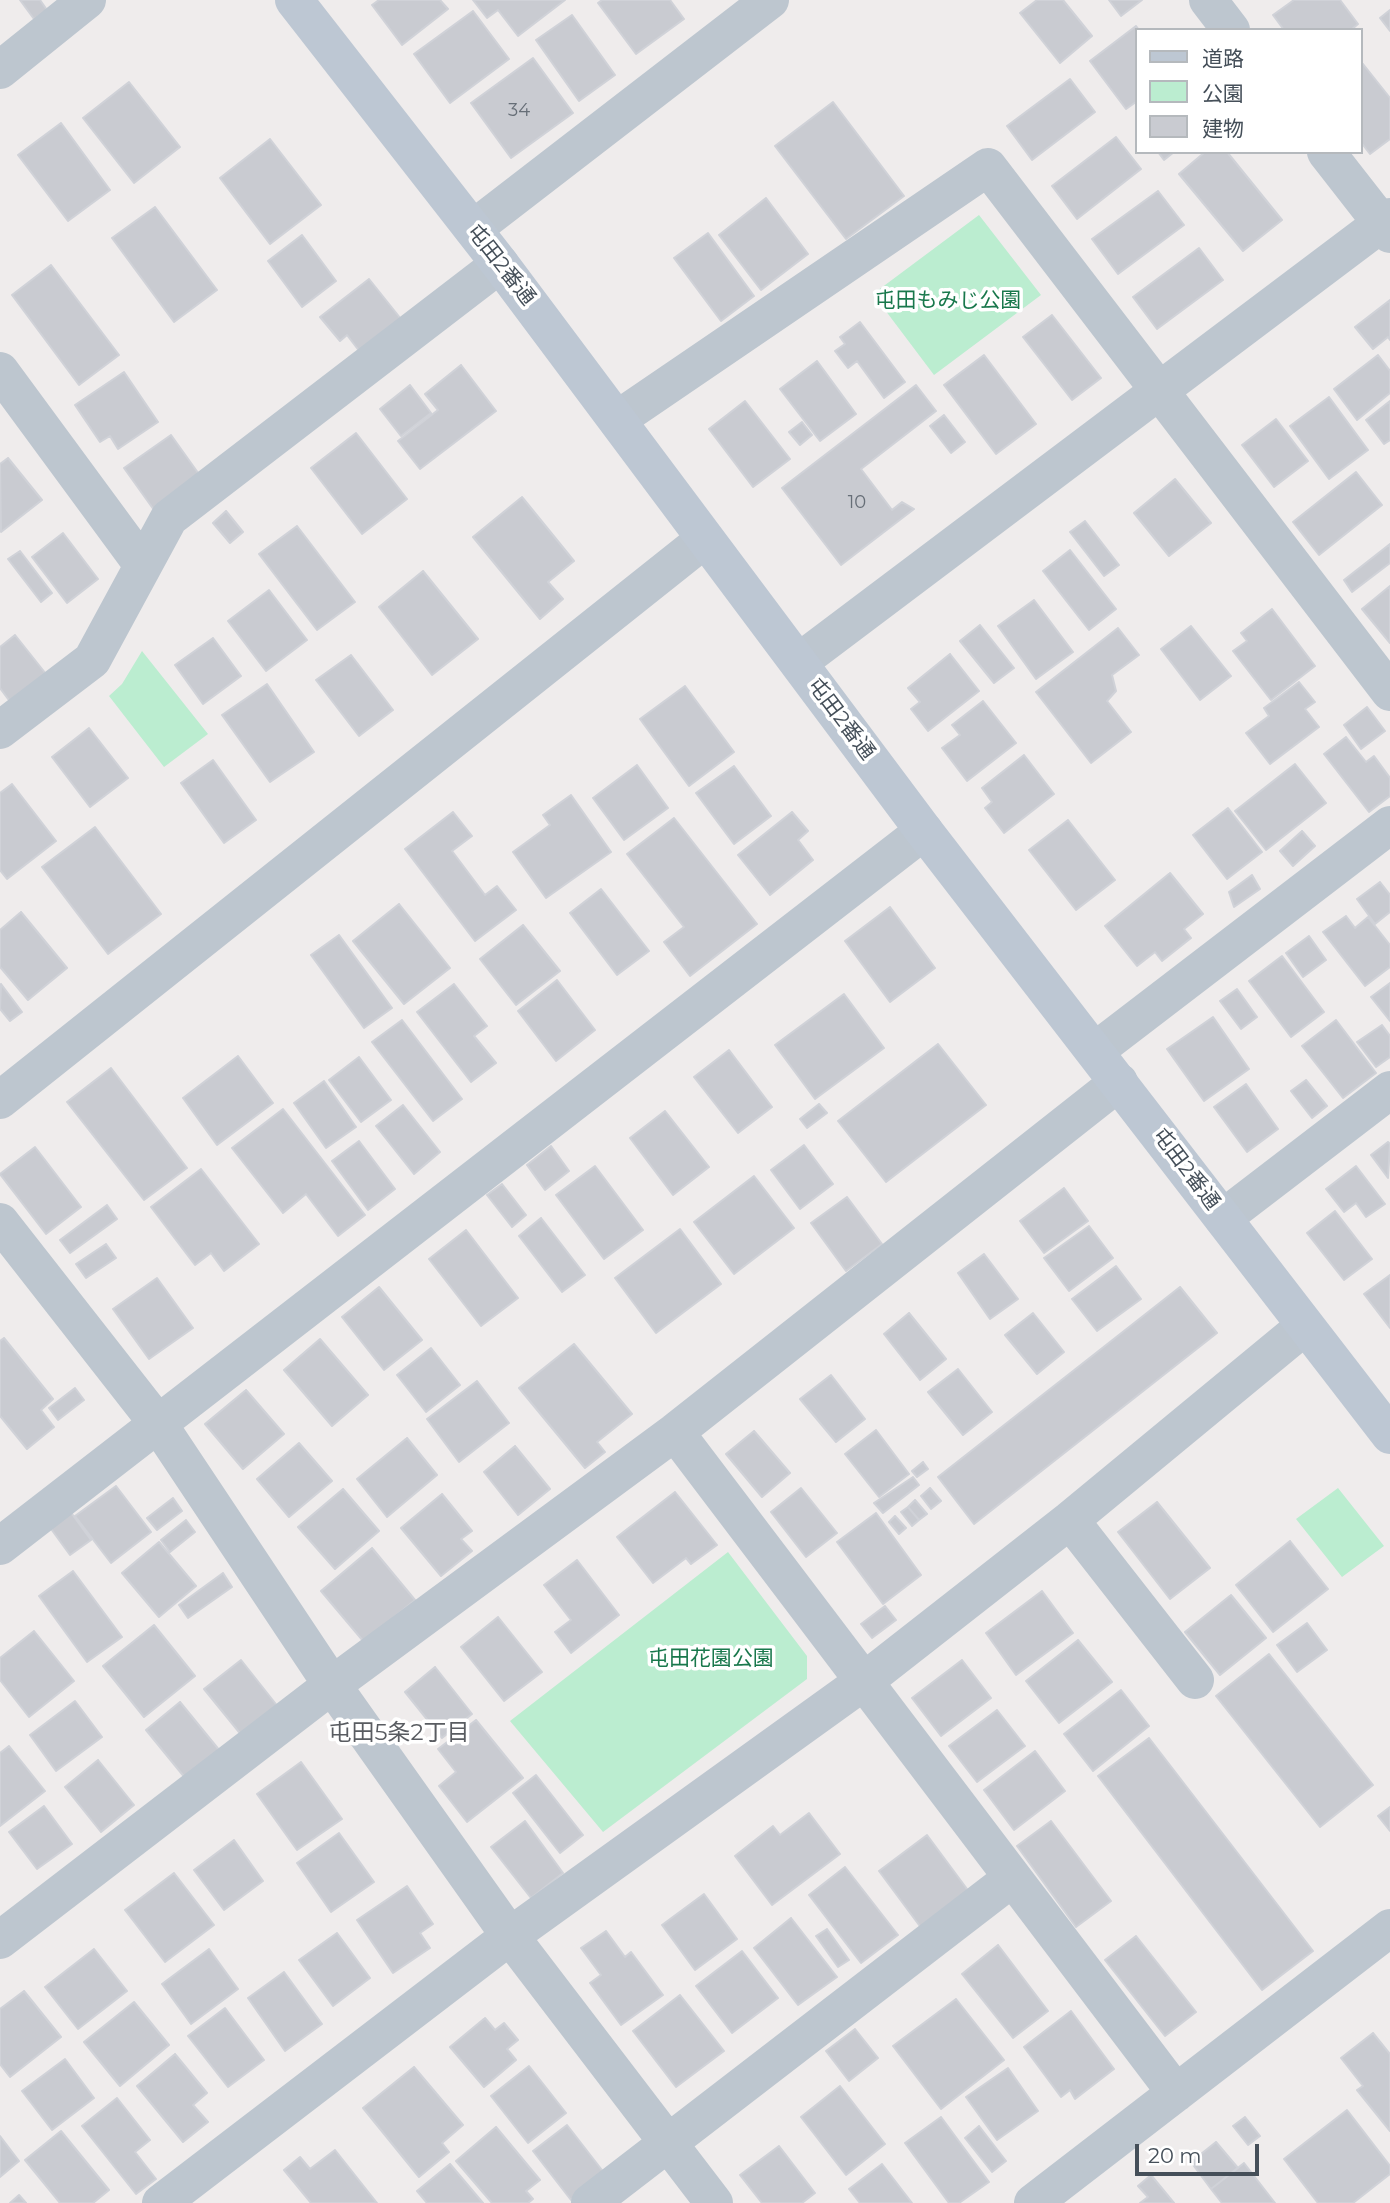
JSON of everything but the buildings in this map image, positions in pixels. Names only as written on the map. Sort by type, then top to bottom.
[{"type":"street","points":[[0,70],[87,0]]},
{"type":"street","name":"屯田2番通","points":[[294,0],[500,264],[924,831],[1305,1326],[1384,1415]]},
{"type":"street","points":[[473,229],[770,0]]},
{"type":"street","points":[[1208,0],[1229,28]]},
{"type":"street","points":[[799,662],[1159,390],[1387,225],[1328,154]]},
{"type":"street","points":[[618,419],[988,167],[1390,692]]},
{"type":"street","points":[[0,730],[92,660],[169,518],[500,264]]},
{"type":"street","points":[[0,370],[142,564]]},
{"type":"street","points":[[0,1100],[705,539]]},
{"type":"street","points":[[1095,1051],[1390,825]]},
{"type":"street","points":[[0,1546],[924,831]]},
{"type":"street","points":[[0,1940],[332,1685],[675,1432],[1119,1082]]},
{"type":"street","points":[[1223,1218],[1390,1090]]},
{"type":"street","points":[[0,1222],[159,1425],[332,1685],[510,1936],[714,2203]]},
{"type":"street","points":[[161,2203],[510,1936],[863,1682],[1070,1520],[1305,1326]]},
{"type":"street","points":[[675,1432],[1011,1879],[1176,2093]]},
{"type":"street","points":[[1070,1520],[1195,1680]]},
{"type":"street","points":[[590,2203],[1011,1879]]},
{"type":"street","points":[[1033,2203],[1075,2190],[1176,2093],[1390,1928]]},
{"type":"green space","name":"屯田もみじ公園","points":[[979,215],[1041,295],[934,375],[873,294]]},
{"type":"green space","points":[[142,651],[208,734],[164,767],[109,696],[122,684]]},
{"type":"green space","points":[[1338,1488],[1384,1546],[1342,1577],[1296,1519]]},
{"type":"green space","name":"屯田花園公園","points":[[728,1552],[807,1656],[807,1679],[603,1832],[510,1721]]},
{"type":"district","name":"屯田5条2丁目","points":[[399,1733]]}]
